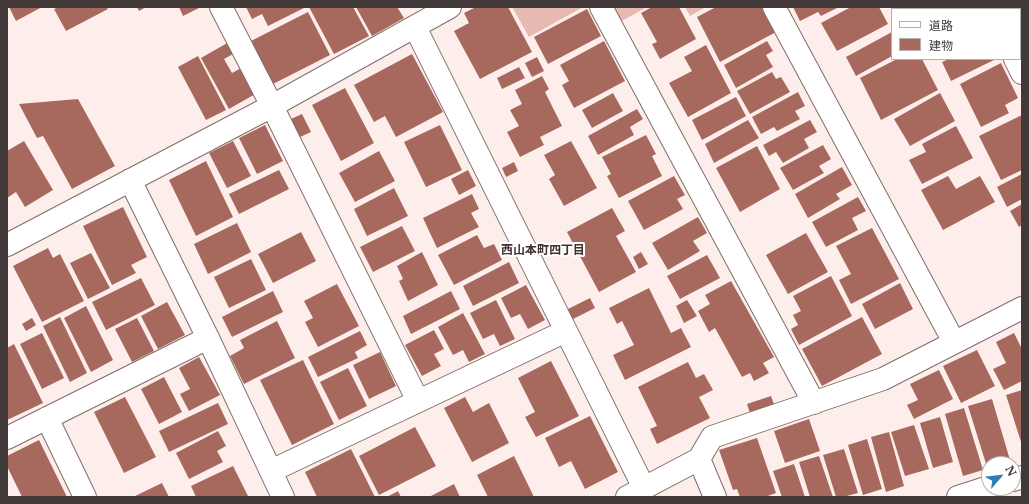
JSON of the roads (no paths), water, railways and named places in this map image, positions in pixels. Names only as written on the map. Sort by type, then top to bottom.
[{"type":"street","points":[[221,7],[272,106],[418,401]]},
{"type":"street","points":[[601,7],[814,403]]},
{"type":"street","points":[[774,7],[954,342]]},
{"type":"street","points":[[9,240],[130,180],[272,106],[415,27],[441,9]]},
{"type":"street","points":[[415,27],[566,331],[636,493],[699,459],[712,438],[883,379],[1022,308]]},
{"type":"street","points":[[1016,60],[1022,73]]},
{"type":"street","points":[[130,180],[208,338],[283,497]]},
{"type":"street","points":[[271,471],[566,331]]},
{"type":"street","points":[[7,438],[208,338]]},
{"type":"street","points":[[47,418],[85,497]]},
{"type":"street","points":[[699,459],[715,497]]},
{"type":"street","points":[[958,497],[981,490]]},
{"type":"district","name":"西山本町四丁目","points":[[543,251]]}]
